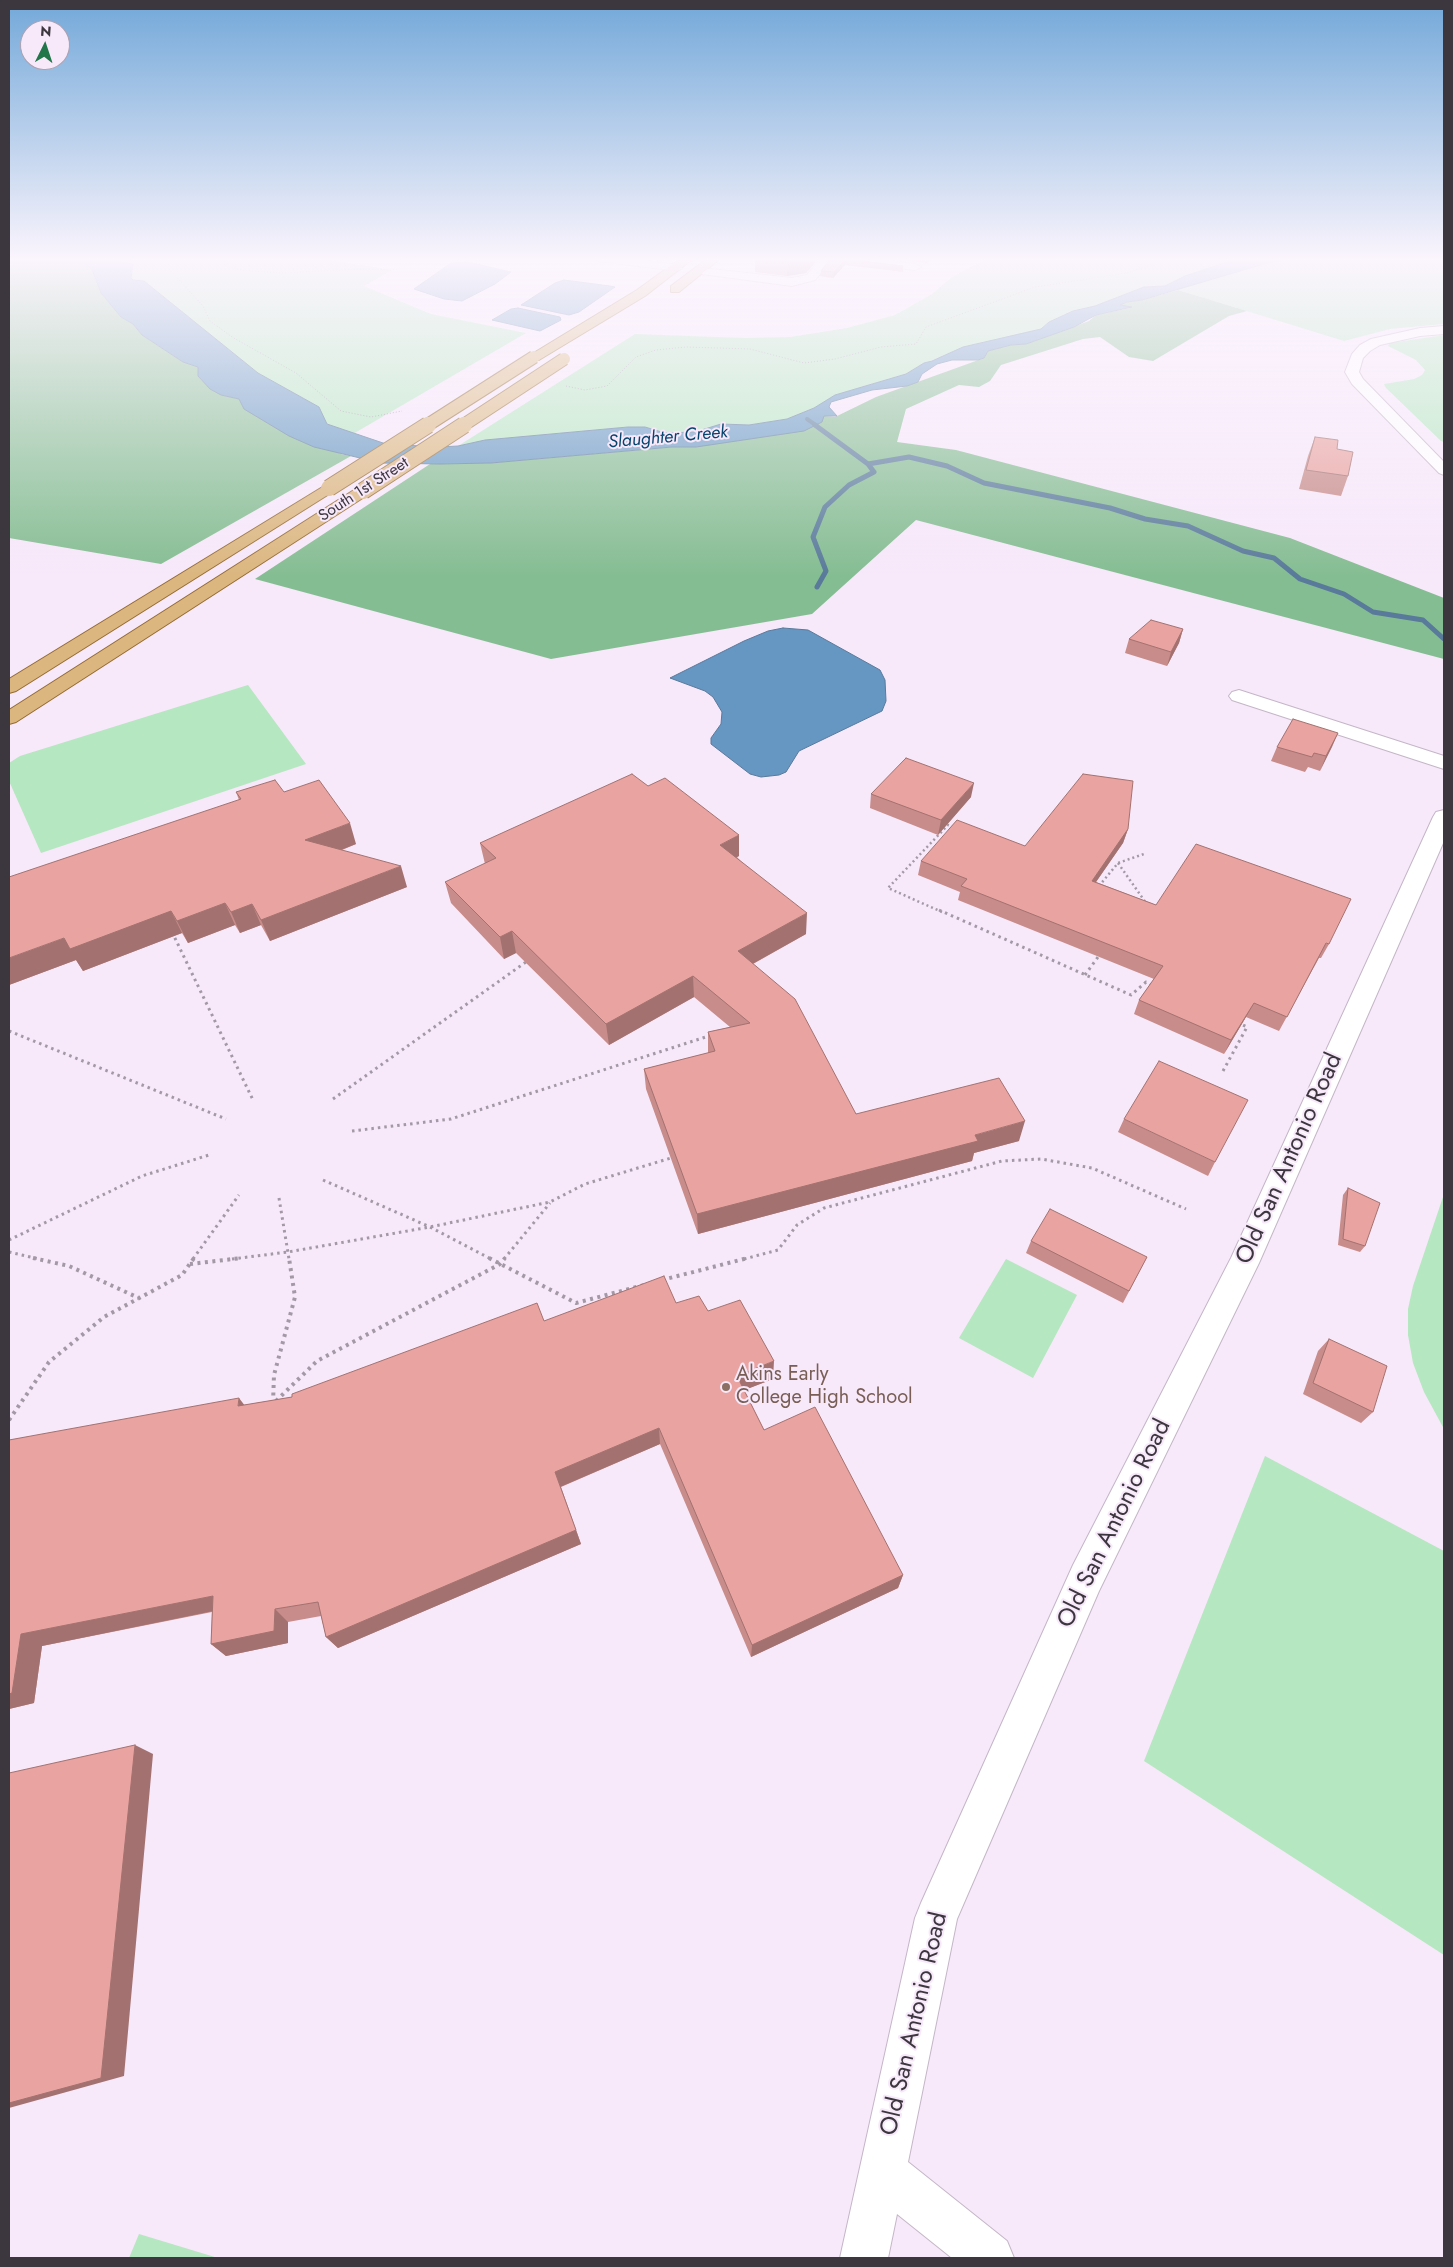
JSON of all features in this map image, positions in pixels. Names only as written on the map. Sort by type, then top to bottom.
[{"type":"main road","name":"South 1st Street","points":[[9,687],[329,488],[523,364]]},
{"type":"main road","name":"South 1st Street","points":[[9,718],[558,364]]},
{"type":"street","points":[[1355,364],[1352,372],[1357,381],[1444,470]]},
{"type":"street","points":[[1239,696],[1444,763]]},
{"type":"street","name":"Old San Antonio Road","points":[[864,2258],[936,1918],[1086,1578],[1244,1263],[1444,817]]},
{"type":"street","points":[[882,2171],[990,2258]]},
{"type":"path","points":[[280,364],[296,373],[341,411],[371,417],[410,410]]},
{"type":"path","points":[[563,385],[586,390],[608,386],[629,364]]},
{"type":"path","points":[[956,828],[948,825],[888,888],[1131,995],[1146,982],[1154,986]]},
{"type":"path","points":[[1097,888],[1118,863],[1144,854]]},
{"type":"path","points":[[1118,863],[1151,912]]},
{"type":"path","points":[[171,930],[253,1100]]},
{"type":"path","points":[[1085,975],[1102,951]]},
{"type":"path","points":[[333,1099],[526,962]]},
{"type":"path","points":[[1223,1071],[1247,1027],[1230,1019]]},
{"type":"path","points":[[9,1031],[226,1120]]},
{"type":"path","points":[[352,1131],[451,1119],[720,1033]]},
{"type":"path","points":[[9,1240],[142,1176],[209,1155]]},
{"type":"path","points":[[190,1264],[288,1252],[430,1228],[550,1202],[585,1184],[671,1158]]},
{"type":"path","points":[[658,1281],[778,1250],[797,1225],[824,1208],[1002,1161],[1042,1158],[1092,1168],[1115,1176],[1186,1209]]},
{"type":"path","points":[[322,1180],[430,1228],[576,1303],[649,1283]]},
{"type":"path","points":[[9,1420],[49,1362],[104,1318],[182,1275],[239,1195]]},
{"type":"path","points":[[279,1198],[295,1297],[274,1375],[273,1404],[317,1361],[500,1264],[550,1202]]},
{"type":"path","points":[[9,1252],[69,1266],[139,1298]]},
{"type":"green space","points":[[9,364],[189,364],[199,367],[221,395],[239,399],[341,454],[351,456],[161,564],[9,538]]},
{"type":"green space","points":[[247,364],[473,364],[353,434],[326,424],[319,407],[258,373]]},
{"type":"green space","points":[[588,364],[923,364],[906,374],[835,395],[814,408],[787,419],[749,425],[721,424],[695,432],[665,433],[645,427],[628,427],[485,440],[458,446]]},
{"type":"green space","points":[[968,364],[1005,364],[1001,365],[990,381],[979,387],[959,385],[906,409],[897,442],[956,450],[1290,538],[1444,598],[1444,659],[916,520],[812,614],[551,659],[255,579],[430,464],[491,463],[672,447],[696,447],[824,416],[835,417],[876,397]]},
{"type":"green space","points":[[1419,364],[1444,364],[1444,442],[1384,384],[1414,379],[1422,375],[1425,370]]},
{"type":"green space","points":[[248,685],[306,764],[41,853],[9,781],[9,763],[20,756]]},
{"type":"green space","points":[[1444,1194],[1444,1429],[1424,1392],[1413,1363],[1408,1335],[1408,1309],[1413,1286]]},
{"type":"green space","points":[[1006,1259],[1077,1295],[1033,1378],[959,1338]]},
{"type":"green space","points":[[1265,1456],[1444,1551],[1444,1955],[1144,1761]]},
{"type":"green space","points":[[139,2234],[218,2258],[129,2258]]},
{"type":"water","name":"Slaughter Creek","points":[[188,364],[247,364],[258,373],[319,407],[327,424],[386,444],[439,447],[458,446],[485,440],[628,427],[645,427],[665,433],[695,432],[721,424],[749,425],[787,419],[814,408],[835,395],[906,374],[923,364],[938,364],[922,374],[918,382],[907,386],[872,390],[831,402],[829,407],[837,416],[824,416],[822,422],[804,431],[696,447],[672,447],[491,463],[440,464],[381,463],[314,447],[289,436],[244,409],[239,399],[221,395],[210,389],[198,376],[198,367]]},
{"type":"water","points":[[783,628],[808,630],[880,670],[885,680],[886,701],[882,711],[799,751],[786,772],[779,775],[761,777],[750,774],[711,744],[711,738],[721,724],[722,712],[713,697],[705,691],[670,678],[744,641],[768,631]]},
{"type":"building","points":[[1315,437],[1338,440],[1337,449],[1353,452],[1348,476],[1306,470]]},
{"type":"building","points":[[1151,620],[1183,629],[1171,652],[1129,639]]},
{"type":"building","points":[[1293,719],[1338,733],[1326,756],[1314,753],[1312,757],[1277,747]]},
{"type":"building","points":[[906,758],[974,783],[941,820],[871,794]]},
{"type":"building","points":[[632,774],[648,786],[665,778],[739,835],[720,845],[807,913],[738,951],[795,999],[856,1114],[999,1078],[1025,1121],[975,1135],[978,1141],[697,1214],[644,1069],[715,1051],[708,1032],[750,1023],[693,976],[606,1024],[512,931],[500,937],[445,882],[496,858],[480,843]]},
{"type":"building","points":[[1083,774],[1133,781],[1128,829],[1092,881],[1156,905],[1196,844],[1351,899],[1329,944],[1326,943],[1287,1017],[1254,1003],[1231,1040],[1139,1000],[1163,966],[961,886],[967,879],[921,861],[957,820],[1025,846]]},
{"type":"building","points":[[275,780],[284,792],[319,780],[350,823],[305,840],[401,866],[261,920],[252,904],[231,912],[225,903],[177,921],[171,911],[70,949],[64,938],[9,958],[9,877],[241,799],[236,792]]},
{"type":"building","points":[[1159,1061],[1248,1100],[1215,1162],[1124,1119]]},
{"type":"building","points":[[1348,1188],[1380,1203],[1365,1246],[1343,1239]]},
{"type":"building","points":[[1050,1209],[1147,1257],[1129,1291],[1031,1241]]},
{"type":"building","points":[[664,1276],[676,1303],[699,1296],[708,1311],[740,1300],[774,1361],[737,1376],[764,1430],[815,1407],[903,1575],[752,1645],[659,1428],[555,1472],[576,1530],[326,1637],[318,1602],[275,1609],[274,1631],[211,1644],[213,1596],[21,1634],[12,1693],[9,1694],[9,1440],[239,1398],[238,1406],[292,1397],[292,1394],[537,1303],[544,1321]]},
{"type":"building","points":[[1329,1339],[1387,1366],[1373,1412],[1313,1383]]},
{"type":"building","points":[[135,1745],[101,2078],[9,2103],[9,1773]]},
{"type":"waterway","points":[[807,419],[817,426]]},
{"type":"waterway","points":[[815,425],[868,464]]},
{"type":"waterway","points":[[868,464],[909,457],[947,466],[984,483],[1110,508],[1145,519],[1188,526],[1243,551],[1274,558],[1300,579],[1344,594],[1373,612],[1423,620],[1444,639]]},
{"type":"waterway","points":[[817,587],[826,571],[813,537],[825,507],[849,485],[874,472],[868,464]]},
{"type":"place","name":"Akins Early College High School","points":[[726,1387]]}]
